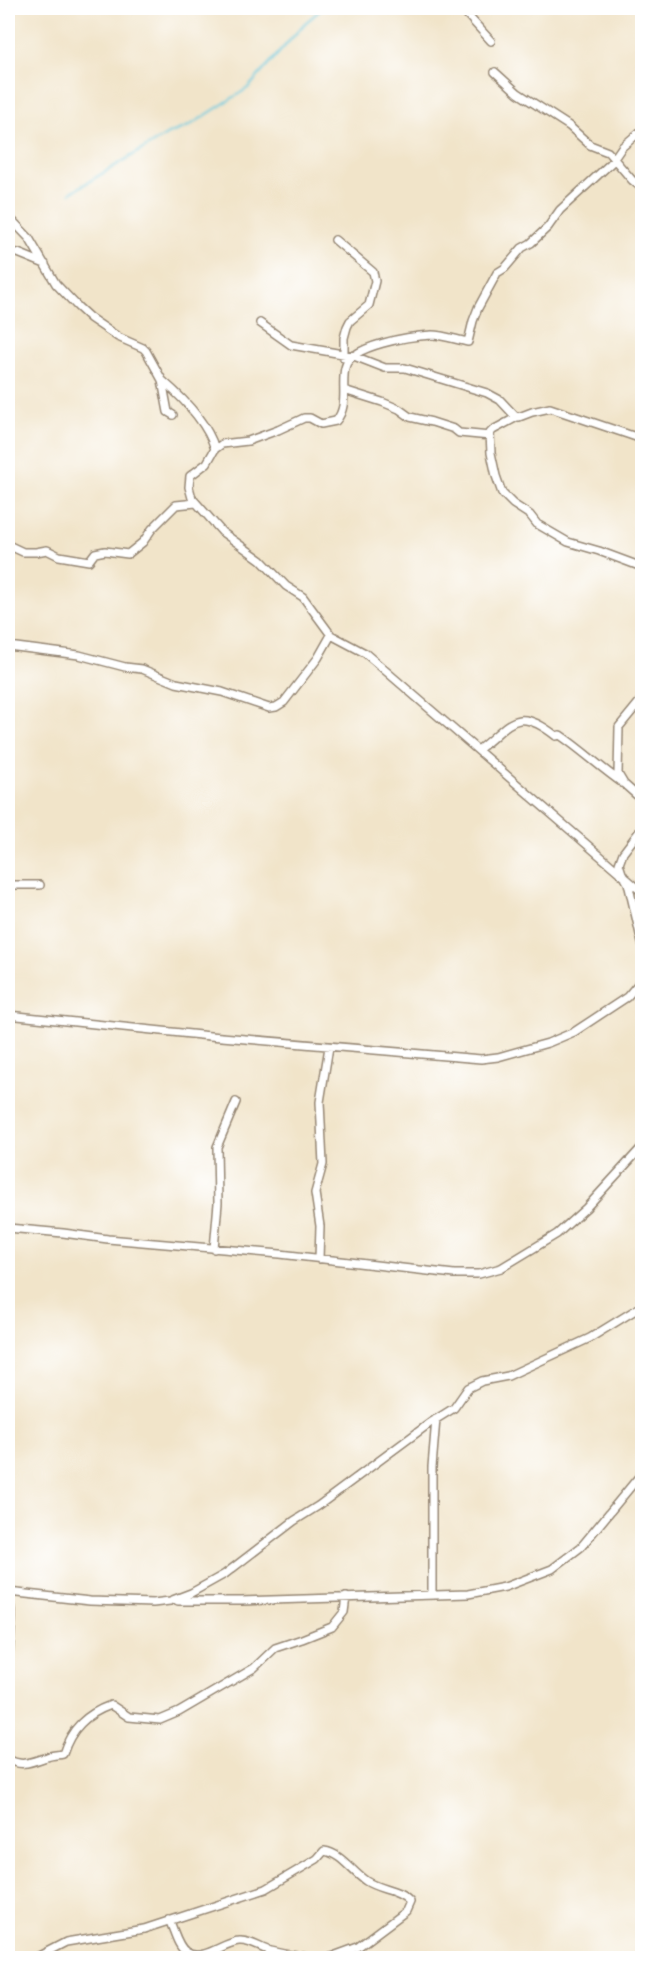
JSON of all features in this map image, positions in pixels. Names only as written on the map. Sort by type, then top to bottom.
[{"type":"street","points":[[461,8],[491,41]]},
{"type":"street","points":[[495,72],[518,93],[557,117],[590,145],[608,152],[642,188]]},
{"type":"street","points":[[344,369],[347,361],[354,356],[374,346],[405,338],[433,335],[468,342],[478,308],[497,273],[505,268],[522,248],[548,227],[560,210],[598,176],[622,147],[642,130]]},
{"type":"street","points":[[8,216],[29,238],[56,284],[90,318],[118,337],[145,349],[162,380],[168,412],[173,415]]},
{"type":"street","points":[[335,240],[373,272],[375,281],[369,305],[350,321],[347,327],[344,338],[342,411],[336,422],[325,424],[304,418],[243,442],[222,444],[215,449],[207,463],[190,476],[189,487],[192,498],[222,532],[261,560],[286,586],[303,597],[332,635],[365,654],[642,892]]},
{"type":"street","points":[[8,252],[18,253],[45,264]]},
{"type":"street","points":[[260,323],[291,345],[354,356],[385,368],[405,368],[487,393],[500,400],[518,417]]},
{"type":"street","points":[[162,380],[179,394],[210,434],[215,449]]},
{"type":"street","points":[[344,390],[376,399],[399,409],[410,417],[454,429],[459,433],[490,436]]},
{"type":"street","points":[[642,439],[550,408],[518,417],[493,430],[490,436],[496,476],[502,493],[513,504],[530,515],[537,524],[568,542],[642,567]]},
{"type":"street","points":[[8,545],[23,552],[47,550],[59,556],[89,561],[95,553],[105,551],[128,554],[143,542],[152,529],[176,505],[196,503]]},
{"type":"street","points":[[8,646],[79,655],[142,669],[176,683],[222,692],[269,708],[284,702],[318,658],[332,635]]},
{"type":"street","points":[[624,784],[618,774],[619,727],[642,699]]},
{"type":"street","points":[[478,750],[507,725],[519,719],[526,719],[555,736],[560,735],[642,800]]},
{"type":"street","points":[[642,828],[623,853],[619,864],[622,875],[628,883],[642,943]]},
{"type":"street","points":[[8,885],[40,885]]},
{"type":"street","points":[[8,1015],[329,1047],[481,1059],[498,1057],[548,1043],[574,1032],[627,998],[638,984],[642,971]]},
{"type":"street","points":[[638,984],[642,993]]},
{"type":"street","points":[[319,1258],[320,1226],[315,1193],[323,1164],[320,1102],[329,1047]]},
{"type":"street","points":[[214,1249],[219,1203],[218,1147],[236,1102]]},
{"type":"street","points":[[8,1228],[319,1258],[454,1274],[479,1274],[501,1268],[557,1234],[586,1208],[642,1147]]},
{"type":"street","points":[[170,1601],[191,1593],[225,1574],[294,1521],[454,1408],[468,1388],[482,1381],[508,1376],[590,1338],[642,1306]]},
{"type":"street","points":[[432,1595],[432,1467],[436,1419]]},
{"type":"street","points":[[8,1665],[12,1617],[8,1592],[90,1601],[153,1603],[468,1594],[505,1587],[552,1569],[581,1547],[642,1473]]},
{"type":"street","points":[[8,1759],[14,1762],[33,1763],[48,1756],[63,1754],[66,1742],[83,1719],[95,1710],[111,1705],[129,1717],[160,1720],[179,1712],[254,1668],[275,1648],[302,1640],[332,1627],[344,1612],[346,1597]]},
{"type":"street","points":[[35,1959],[66,1942],[144,1929],[266,1888],[317,1859],[324,1851],[332,1852],[377,1888],[405,1897],[410,1902],[406,1911],[358,1947],[328,1959]]},
{"type":"street","points":[[170,1920],[179,1944],[186,1952],[192,1954],[202,1954],[239,1941],[271,1951],[321,1959]]},
{"type":"waterway","points":[[70,193],[168,134],[189,126],[248,88],[305,23],[323,8]]}]
